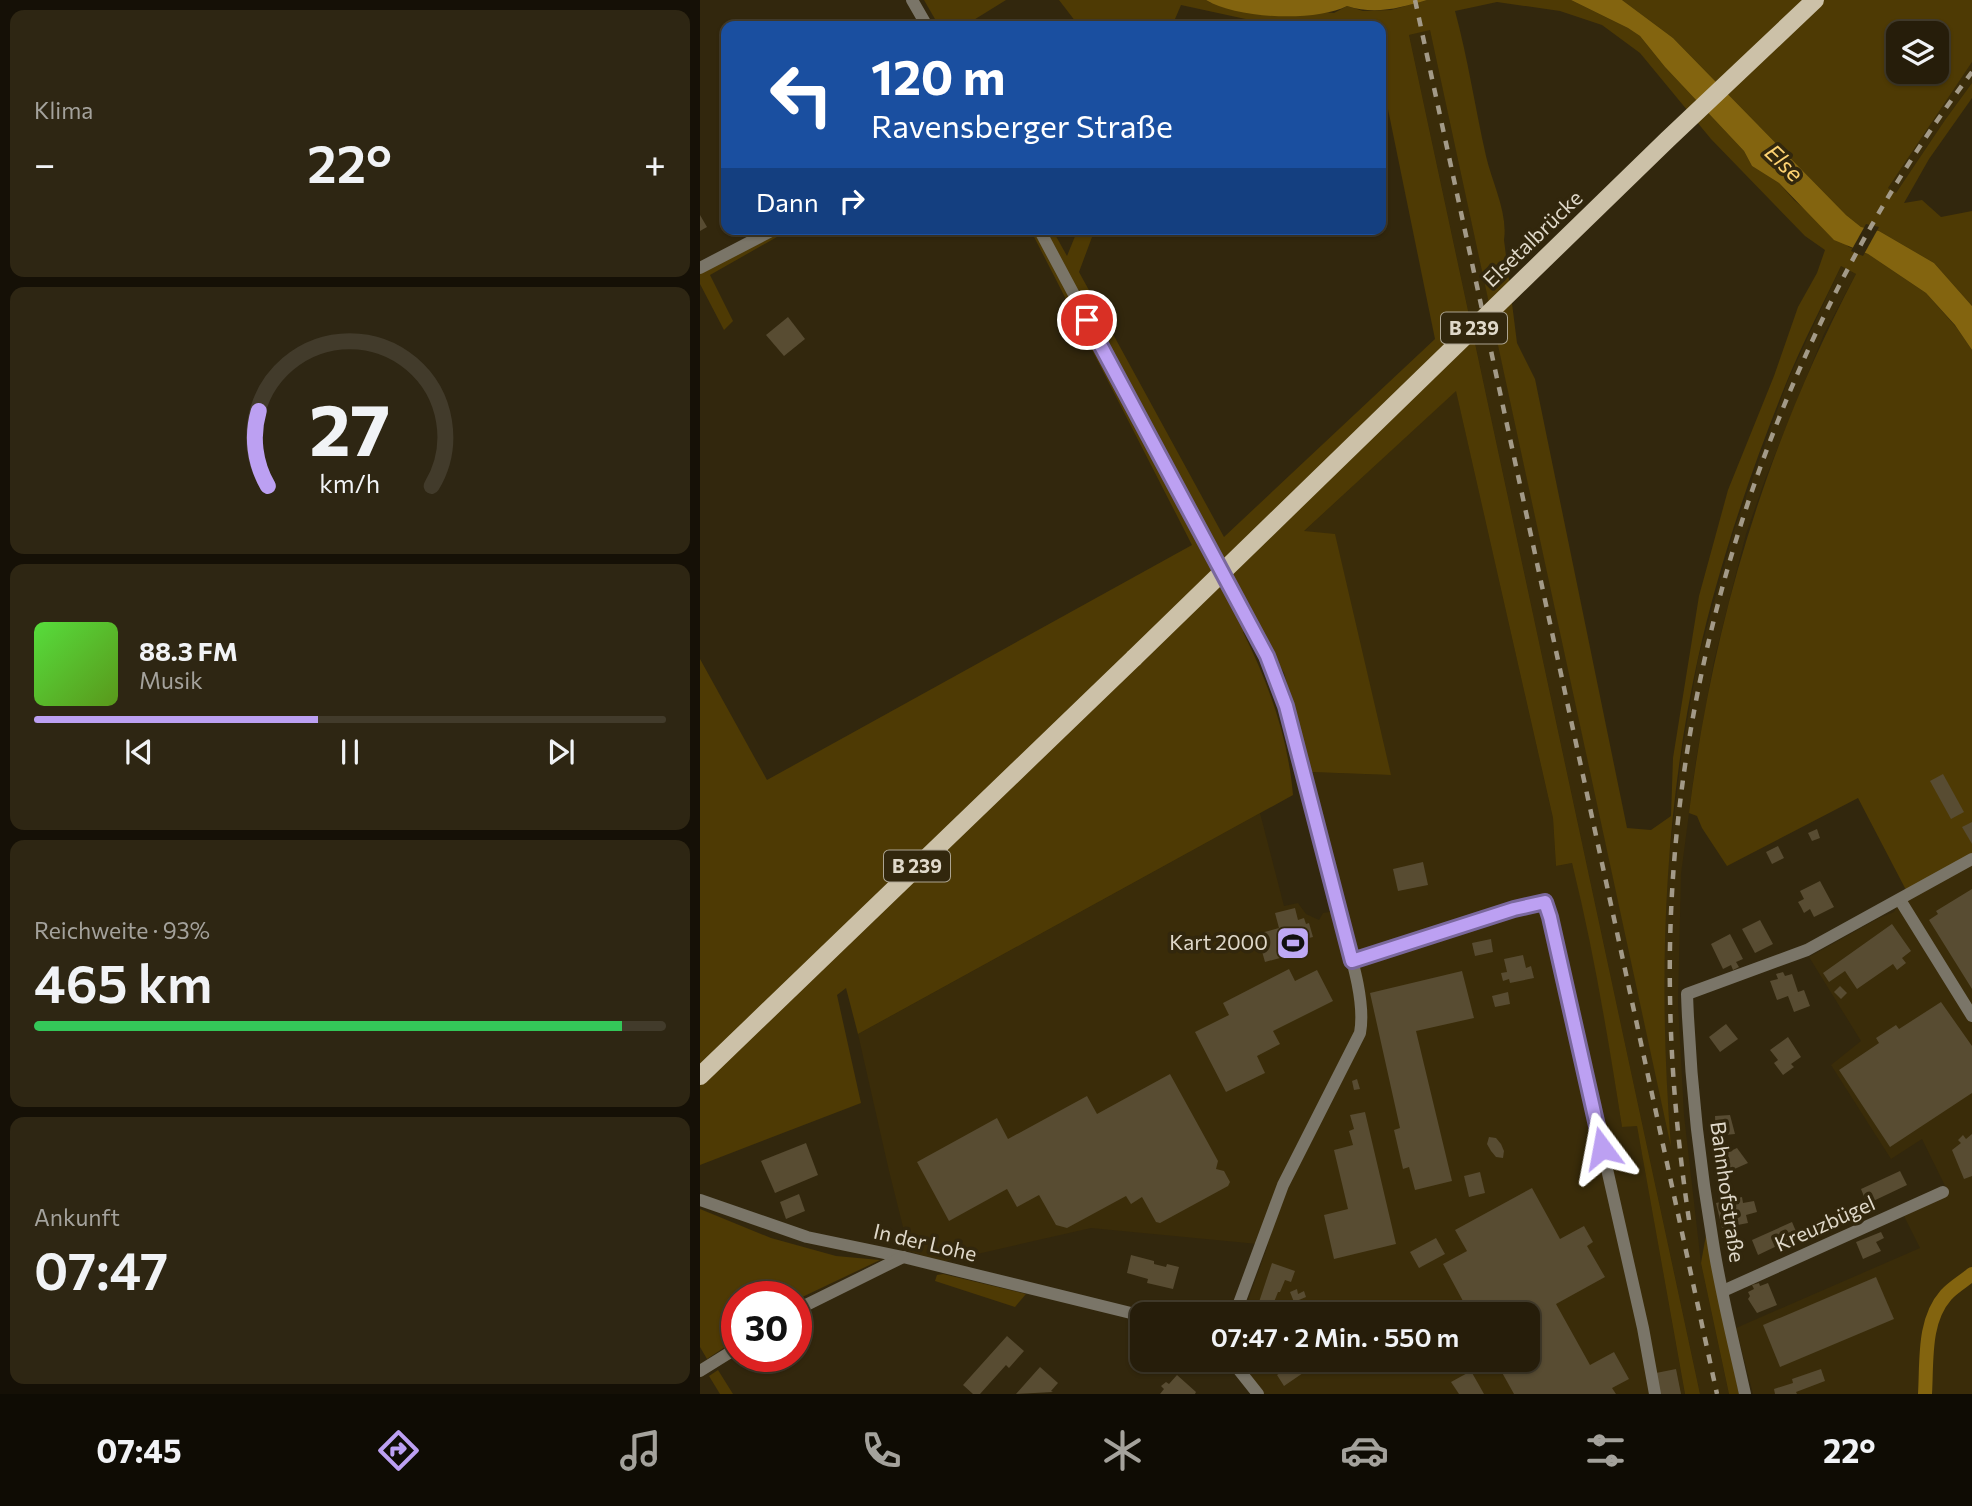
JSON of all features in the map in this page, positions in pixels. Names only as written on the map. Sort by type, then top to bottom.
[{"type":"main road","name":"Elsetalbrücke","points":[[700,1076],[1815,0]]},
{"type":"street","points":[[912,0],[924,21]]},
{"type":"street","points":[[700,268],[763,235]]},
{"type":"street","points":[[1042,235],[1267,656],[1286,706],[1352,961],[1363,1019],[1360,1033],[1283,1185],[1239,1302]]},
{"type":"street","points":[[1972,859],[1900,900],[1972,1016]]},
{"type":"street","name":"Bahnhofstraße","points":[[1745,1394],[1703,1179],[1689,1044],[1687,994],[1807,950],[1900,900]]},
{"type":"street","points":[[1352,961],[1514,909],[1545,902],[1637,1301],[1655,1394]]},
{"type":"street","name":"Kreuzbügel","points":[[1723,1291],[1943,1192]]},
{"type":"street","name":"In der Lohe","points":[[700,1200],[807,1237],[902,1257],[1130,1313]]},
{"type":"street","points":[[812,1302],[902,1257]]},
{"type":"street","points":[[700,1371],[721,1358]]},
{"type":"street","points":[[1241,1372],[1258,1394]]},
{"type":"shaded area","points":[[924,0],[1006,0],[972,21],[936,21]]},
{"type":"shaded area","points":[[1059,0],[1206,0],[1211,3],[1334,13],[1347,6],[1363,11],[1391,10],[1427,0],[1571,0],[1640,36],[1665,67],[1744,151],[1752,166],[1779,183],[1794,200],[1849,247],[1868,254],[1926,293],[1957,328],[1972,350],[1972,853],[1906,890],[1858,798],[1727,866],[1697,816],[1689,813],[1699,742],[1729,603],[1748,536],[1795,404],[1856,274],[1841,266],[1793,366],[1749,483],[1706,623],[1686,718],[1677,779],[1667,901],[1665,1024],[1671,1147],[1430,30],[1409,35],[1700,1394],[1685,1394],[1637,1126],[1622,1127],[1594,962],[1572,863],[1556,866],[1553,818],[1456,391],[1304,531],[1335,534],[1391,775],[1311,772],[1284,673],[1255,621],[1243,632],[1276,711],[1287,752],[1293,795],[858,1034],[846,988],[837,995],[861,1103],[700,1165],[700,659],[767,780],[1192,545],[1033,235],[1055,235],[1067,256],[1076,235],[1093,235],[1079,272],[1224,537],[1435,339],[1386,99],[1386,21],[1255,21],[1181,5],[1174,21],[1075,21]],"holes":[[[1497,2],[1560,11],[1602,25],[1640,53],[1711,139],[1805,236],[1825,250],[1817,273],[1798,307],[1774,376],[1728,490],[1699,596],[1673,758],[1671,816],[1651,830],[1627,828],[1535,379],[1517,343],[1504,240],[1504,219],[1486,156],[1455,11]]]},
{"type":"shaded area","points":[[1622,0],[1972,0],[1972,62],[1888,188],[1896,193],[1972,83],[1972,98],[1929,159],[1904,203],[1922,200],[1941,217],[1972,211],[1972,306],[1934,263],[1879,231],[1861,227],[1846,215],[1673,38]]},
{"type":"shaded area","points":[[1430,29],[1670,1139],[1664,1063],[1667,872],[1682,751],[1698,659],[1734,530],[1788,380],[1841,266],[1856,274],[1824,334],[1746,534],[1714,661],[1696,760],[1681,874],[1678,1003],[1684,1115],[1701,1263],[1729,1394],[1700,1394],[1409,35]]},
{"type":"shaded area","points":[[1972,62],[1972,83],[1896,193],[1888,188]]},
{"type":"shaded area","points":[[756,235],[780,235],[710,275],[733,321],[724,330],[700,284],[700,266]]},
{"type":"shaded area","points":[[1456,390],[1553,818],[1556,866],[1572,863],[1588,925],[1622,1127],[1637,1125],[1685,1394],[1263,1394],[1246,1372],[1540,1372],[1540,1302],[1247,1302],[1268,1245],[1091,1228],[942,1262],[909,1251],[858,1034],[1260,813],[1284,906],[1298,903],[1306,914],[1319,920],[1323,913],[1335,911],[1345,947],[1352,931],[1311,772],[1391,775],[1303,532]]},
{"type":"shaded area","points":[[1972,853],[1972,1394],[1753,1394],[1736,1328],[1920,1248],[1904,1216],[1948,1192],[1922,1139],[1891,1159],[1831,1065],[1861,1041],[1809,957],[1894,912],[1906,890]]},
{"type":"shaded area","points":[[700,1209],[771,1238],[836,1256],[880,1260],[812,1292],[812,1281],[721,1281],[721,1350],[707,1359],[700,1347]]},
{"type":"shaded area","points":[[1706,1235],[1739,1394],[1729,1394],[1701,1263]]},
{"type":"shaded area","points":[[943,1274],[1026,1294],[1015,1307],[935,1281],[937,1275]]},
{"type":"shaded area","points":[[718,1370],[733,1394],[720,1394],[709,1376]]},
{"type":"water","points":[[1206,0],[1427,0],[1387,9],[1368,10],[1347,6],[1316,14],[1276,16],[1237,11]]},
{"type":"water","name":"Else","points":[[1571,0],[1622,0],[1673,38],[1846,215],[1861,227],[1879,231],[1934,263],[1972,306],[1972,350],[1955,325],[1926,293],[1868,254],[1834,240],[1779,183],[1752,166],[1744,151],[1665,67],[1640,36]]},
{"type":"pier","points":[[1866,224],[1879,227],[1863,256],[1851,251]]},
{"type":"building","points":[[700,215],[707,227],[700,231]]},
{"type":"building","points":[[788,317],[805,339],[784,356],[766,335]]},
{"type":"building","points":[[1943,774],[1964,812],[1951,819],[1930,781]]},
{"type":"building","points":[[1972,822],[1972,844],[1962,827]]},
{"type":"building","points":[[1817,829],[1820,838],[1812,841],[1808,833]]},
{"type":"building","points":[[1778,846],[1784,858],[1772,864],[1766,852]]},
{"type":"building","points":[[1423,862],[1428,885],[1398,891],[1393,869]]},
{"type":"building","points":[[1820,881],[1834,907],[1814,917],[1810,909],[1804,913],[1798,902],[1804,899],[1800,891]]},
{"type":"building","points":[[1972,889],[1972,989],[1929,920],[1938,914],[1936,911]]},
{"type":"building","points":[[1295,908],[1298,920],[1304,918],[1306,924],[1309,923],[1313,937],[1305,939],[1309,950],[1265,962],[1257,934],[1279,928],[1275,913]]},
{"type":"building","points":[[1760,920],[1773,944],[1755,953],[1742,929]]},
{"type":"building","points":[[1892,924],[1911,951],[1902,958],[1906,963],[1897,970],[1893,964],[1857,989],[1845,971],[1829,982],[1823,973]]},
{"type":"building","points":[[1730,934],[1743,959],[1736,962],[1739,967],[1733,970],[1731,965],[1723,969],[1711,944]]},
{"type":"building","points":[[1491,939],[1493,952],[1475,956],[1472,943]]},
{"type":"building","points":[[1523,955],[1526,968],[1531,966],[1534,978],[1510,983],[1509,979],[1503,981],[1501,973],[1507,972],[1504,959]]},
{"type":"building","points":[[1289,969],[1295,981],[1317,970],[1333,1001],[1273,1031],[1280,1044],[1257,1056],[1265,1073],[1226,1092],[1195,1032],[1229,1015],[1223,1003]]},
{"type":"building","points":[[1462,971],[1474,1018],[1416,1031],[1452,1181],[1415,1190],[1409,1167],[1403,1169],[1394,1130],[1400,1128],[1370,993]]},
{"type":"building","points":[[1783,972],[1785,976],[1792,974],[1798,992],[1804,990],[1810,1006],[1794,1012],[1788,996],[1777,1000],[1770,981],[1778,979],[1776,974]]},
{"type":"building","points":[[1840,986],[1847,993],[1841,999],[1834,992]]},
{"type":"building","points":[[1508,992],[1510,1004],[1495,1007],[1492,996]]},
{"type":"building","points":[[1941,1002],[1972,1046],[1972,1093],[1890,1147],[1839,1070],[1879,1043],[1876,1038],[1896,1025],[1899,1029]]},
{"type":"building","points":[[1726,1024],[1738,1039],[1720,1052],[1709,1037]]},
{"type":"building","points":[[1788,1037],[1801,1057],[1791,1064],[1794,1067],[1783,1075],[1774,1063],[1778,1060],[1770,1050]]},
{"type":"building","points":[[1170,1074],[1218,1161],[1216,1169],[1224,1171],[1230,1182],[1228,1186],[1160,1223],[1156,1222],[1142,1197],[1131,1204],[1126,1196],[1067,1228],[1056,1225],[1039,1195],[1017,1207],[1007,1189],[949,1221],[917,1162],[997,1118],[1008,1139],[1087,1096],[1097,1114]]},
{"type":"building","points":[[1357,1079],[1360,1089],[1354,1090],[1352,1081]]},
{"type":"building","points":[[1365,1112],[1396,1244],[1334,1259],[1324,1215],[1348,1209],[1334,1150],[1353,1145],[1349,1131],[1354,1129],[1350,1115]]},
{"type":"building","points":[[1730,1115],[1735,1134],[1725,1135],[1725,1141],[1716,1141],[1715,1116]]},
{"type":"building","points":[[1972,1134],[1972,1176],[1964,1179],[1952,1150],[1961,1143],[1958,1140],[1963,1135],[1966,1139]]},
{"type":"building","points":[[1489,1137],[1496,1138],[1501,1144],[1503,1158],[1496,1157],[1491,1151],[1487,1144]]},
{"type":"building","points":[[806,1143],[818,1175],[775,1193],[761,1161]]},
{"type":"building","points":[[1737,1148],[1748,1163],[1730,1171],[1722,1155]]},
{"type":"building","points":[[1900,1171],[1907,1185],[1867,1204],[1861,1189]]},
{"type":"building","points":[[1480,1172],[1485,1193],[1469,1197],[1464,1176]]},
{"type":"building","points":[[1532,1188],[1560,1239],[1584,1226],[1593,1242],[1587,1246],[1605,1277],[1556,1304],[1590,1365],[1614,1352],[1629,1379],[1612,1388],[1616,1394],[1514,1394],[1502,1372],[1540,1372],[1540,1302],[1464,1302],[1443,1264],[1467,1251],[1455,1230]]},
{"type":"building","points":[[799,1194],[805,1211],[786,1219],[780,1202]]},
{"type":"building","points":[[1742,1197],[1743,1203],[1754,1201],[1757,1212],[1746,1215],[1748,1223],[1722,1228],[1716,1203]]},
{"type":"building","points":[[1792,1222],[1798,1236],[1758,1255],[1752,1240]]},
{"type":"building","points":[[1881,1232],[1884,1238],[1876,1242],[1881,1251],[1863,1259],[1856,1242]]},
{"type":"building","points":[[1436,1238],[1445,1254],[1419,1268],[1410,1252]]},
{"type":"building","points":[[1131,1255],[1166,1267],[1167,1264],[1179,1267],[1173,1289],[1147,1283],[1148,1279],[1127,1273]]},
{"type":"building","points":[[1272,1263],[1295,1271],[1291,1282],[1285,1280],[1274,1302],[1259,1302]]},
{"type":"building","points":[[1876,1277],[1894,1319],[1780,1367],[1763,1325]]},
{"type":"building","points":[[1759,1283],[1760,1286],[1768,1283],[1777,1305],[1757,1313],[1748,1299],[1748,1292],[1754,1289],[1752,1285]]},
{"type":"building","points":[[1297,1289],[1298,1294],[1304,1291],[1306,1297],[1294,1302],[1290,1292]]},
{"type":"building","points":[[1007,1336],[1024,1351],[1009,1368],[1006,1365],[980,1394],[973,1394],[963,1385]]},
{"type":"building","points":[[1040,1367],[1058,1383],[1051,1391],[1053,1392],[1016,1394]]},
{"type":"building","points":[[1676,1369],[1681,1394],[1660,1394],[1656,1373]]},
{"type":"building","points":[[1821,1369],[1825,1381],[1796,1392],[1797,1394],[1775,1394],[1774,1389],[1793,1383],[1792,1379]]},
{"type":"building","points":[[1281,1372],[1303,1373],[1284,1386],[1277,1375]]},
{"type":"building","points":[[1472,1372],[1484,1394],[1459,1394],[1451,1382]]},
{"type":"building","points":[[1177,1375],[1196,1392],[1195,1394],[1160,1394],[1164,1389],[1161,1386],[1166,1382],[1169,1384]]},
{"type":"waterway","points":[[1925,1394],[1928,1342],[1933,1317],[1946,1295],[1972,1274]]},
{"type":"railway","points":[[1415,0],[1717,1394]]},
{"type":"railway","points":[[1689,1220],[1678,1136],[1672,1051],[1670,995],[1673,873],[1687,750],[1712,628],[1746,509],[1790,392],[1842,280],[1903,173],[1972,72]]},
{"type":"place","name":"Kart 2000","points":[[1293,943]]},
{"type":"route","points":[[1087,320],[1267,656],[1286,706],[1352,961],[1514,909],[1545,902],[1602,1148]]}]
